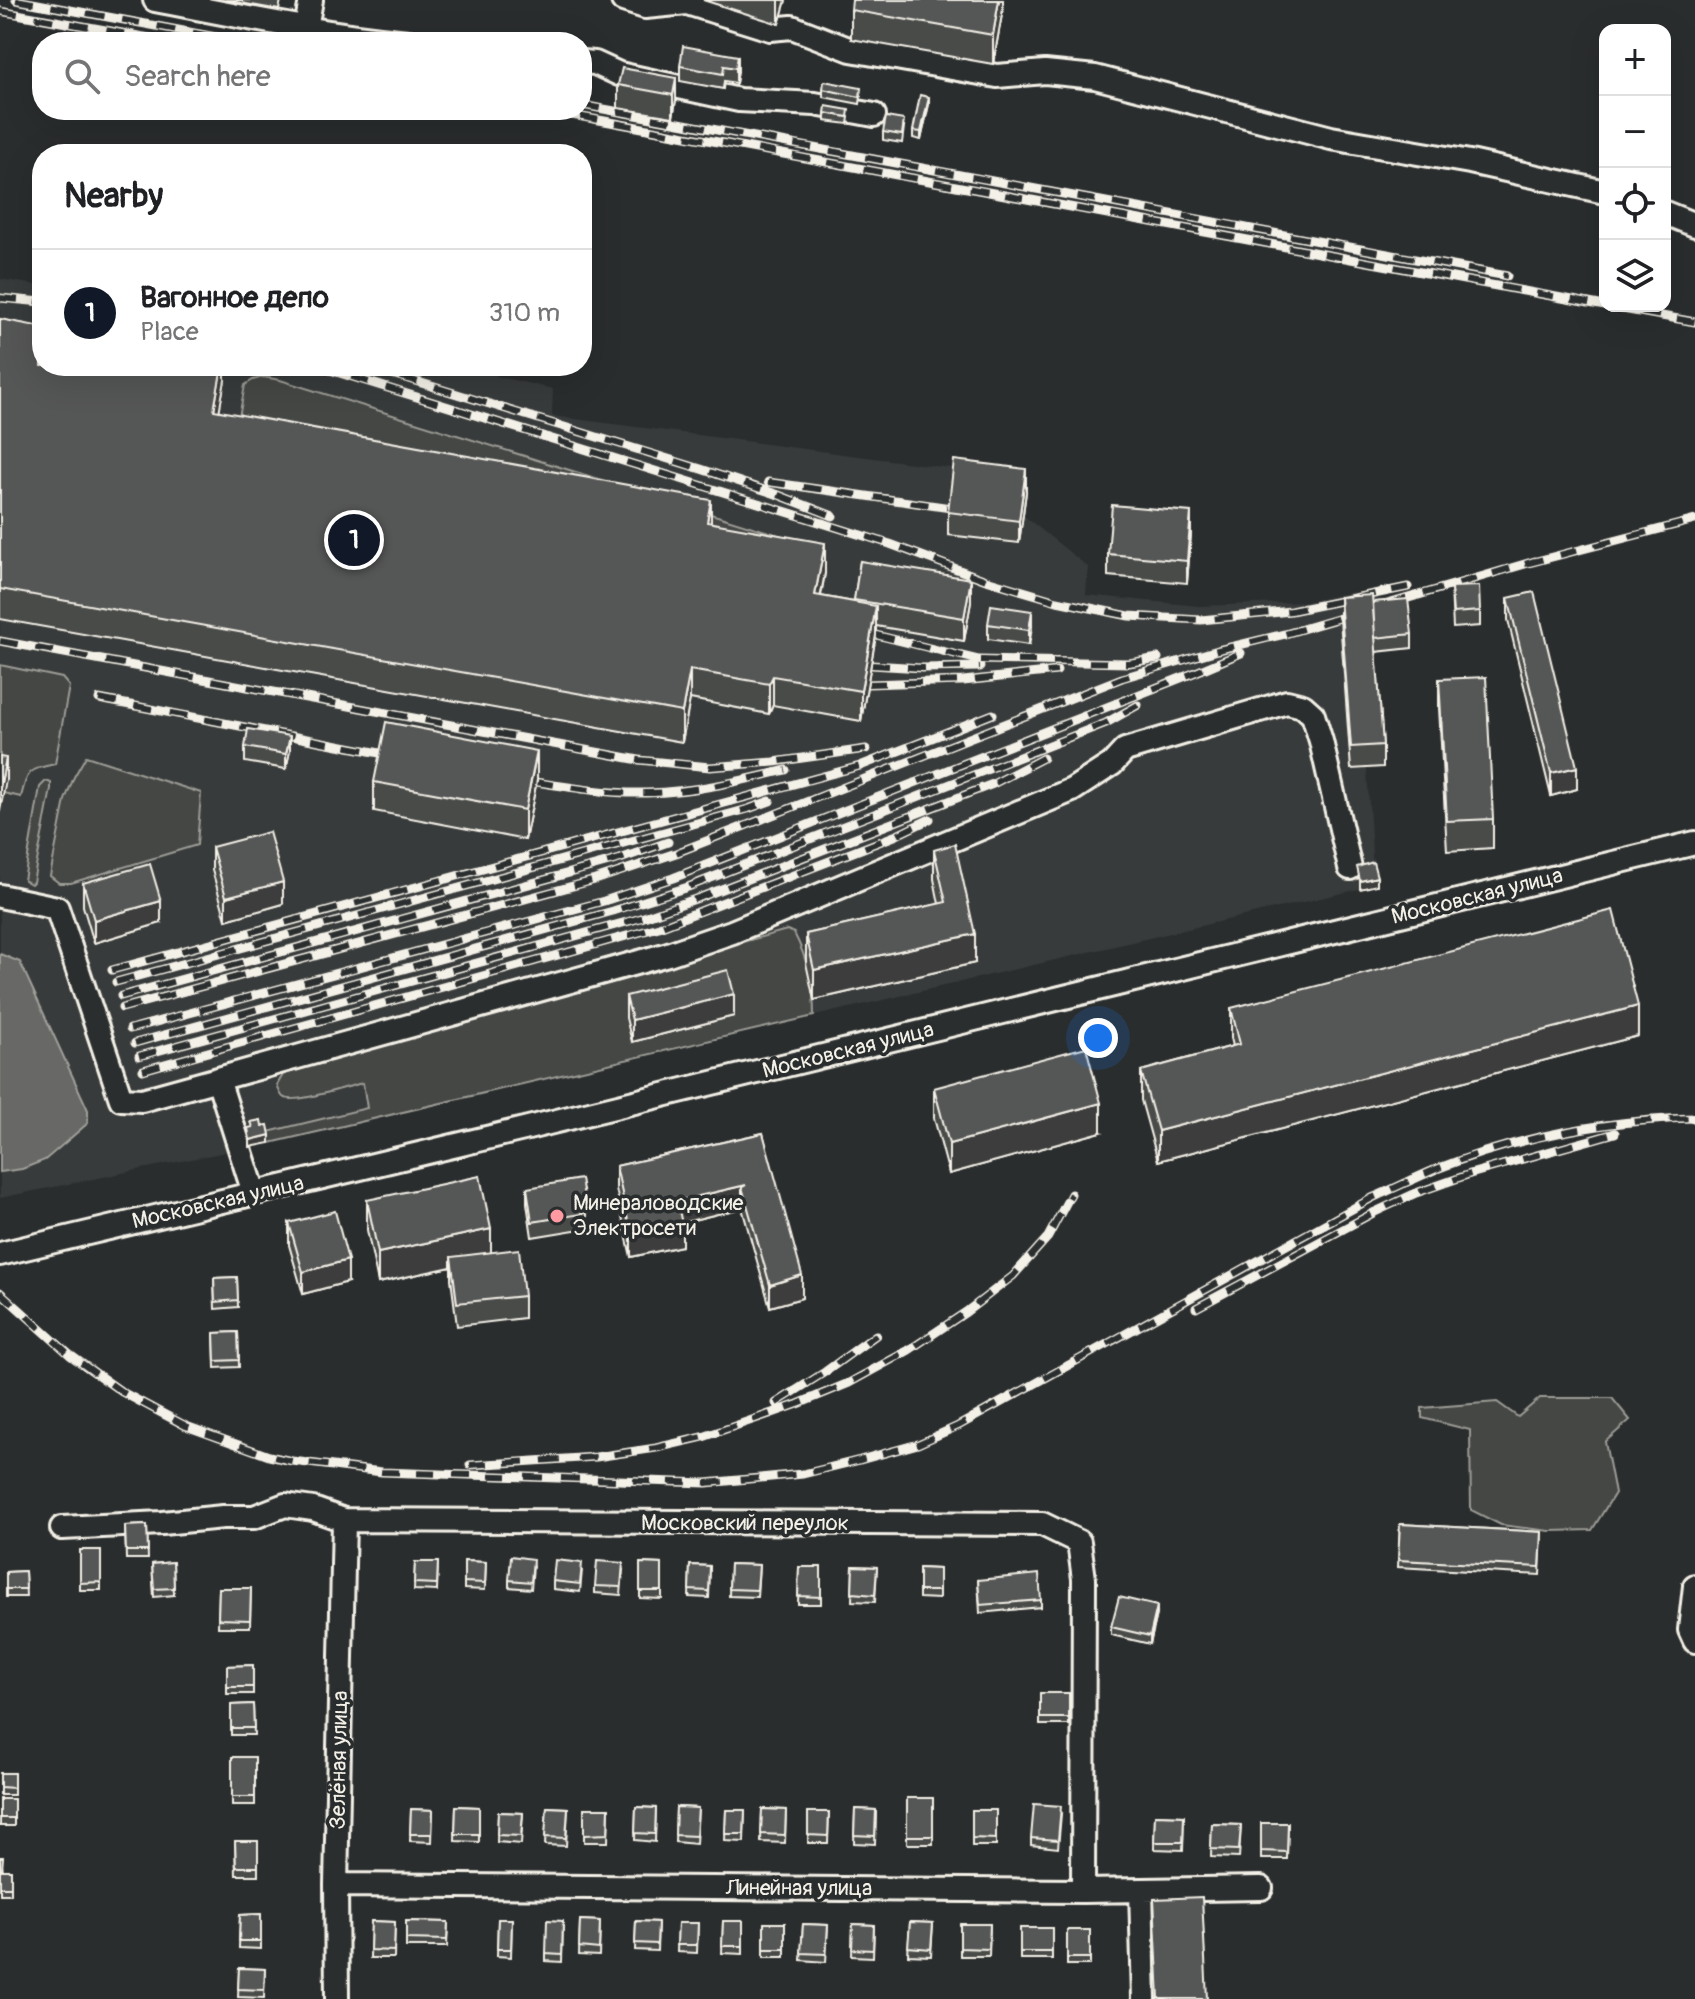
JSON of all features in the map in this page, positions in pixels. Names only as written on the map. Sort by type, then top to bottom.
[{"type":"street","points":[[155,0],[330,32]]},
{"type":"street","points":[[306,28],[311,0]]},
{"type":"street","points":[[623,0],[645,7],[687,3],[770,29],[792,27],[851,50],[997,76],[1045,72],[1095,77],[1331,138],[1470,162],[1599,191]]},
{"type":"street","points":[[592,63],[619,74],[739,100],[815,104],[874,115]]},
{"type":"street","points":[[1671,215],[1695,225]]},
{"type":"street","points":[[0,896],[57,908],[121,1099],[142,1100],[668,954],[732,932],[1072,790],[1112,764],[1125,750],[1287,702],[1303,706],[1313,715],[1350,868]]},
{"type":"street","name":"Московская улица","points":[[0,1254],[1695,843]]},
{"type":"street","points":[[218,1079],[254,1193]]},
{"type":"street","name":"Московский переулок","points":[[62,1528],[254,1517],[285,1505],[313,1509],[344,1520],[1042,1524],[1079,1542],[1084,1579],[1083,1891]]},
{"type":"street","name":"Зелёная улица","points":[[337,1999],[336,1885],[344,1520]]},
{"type":"street","points":[[1695,1586],[1690,1630],[1695,1641]]},
{"type":"street","name":"Линейная улица","points":[[336,1885],[1083,1891],[1261,1888]]},
{"type":"street","points":[[1141,1890],[1144,1999]]},
{"type":"shaded area","points":[[0,279],[32,284],[32,376],[496,376],[553,389],[552,416],[1027,478],[1023,515],[1088,567],[1086,595],[1199,606],[1305,602],[1353,592],[1358,618],[1372,617],[1383,767],[1367,769],[1373,870],[1377,885],[270,1143],[0,1198]]},
{"type":"shaded area","points":[[263,377],[785,537],[825,569],[825,573],[707,552],[234,444],[245,385]]},
{"type":"shaded area","points":[[0,665],[62,678],[69,686],[55,764],[30,773],[21,797],[3,793],[0,779]]},
{"type":"shaded area","points":[[86,756],[201,793],[197,845],[71,883],[59,883],[50,876],[65,800]]},
{"type":"shaded area","points":[[46,781],[51,783],[51,789],[31,884],[24,880],[40,787]]},
{"type":"shaded area","points":[[787,930],[794,933],[806,963],[814,1016],[270,1143],[268,1132],[367,1108],[363,1083],[298,1099],[283,1097],[277,1085],[288,1066]]},
{"type":"shaded area","points":[[0,954],[20,962],[88,1110],[88,1123],[45,1160],[22,1169],[0,1172]]},
{"type":"shaded area","points":[[1540,1398],[1612,1398],[1630,1420],[1605,1442],[1615,1493],[1592,1530],[1550,1531],[1501,1525],[1471,1510],[1470,1430],[1422,1418],[1422,1408],[1497,1402],[1518,1417]]},
{"type":"building","points":[[852,0],[999,0],[993,35],[851,10]]},
{"type":"building","points":[[683,46],[738,56],[736,68],[724,66],[723,74],[680,66]]},
{"type":"building","points":[[622,68],[676,78],[673,95],[618,85]]},
{"type":"building","points":[[824,81],[861,88],[860,97],[823,89]]},
{"type":"building","points":[[920,95],[929,97],[921,132],[913,131]]},
{"type":"building","points":[[826,106],[849,110],[848,117],[825,113]]},
{"type":"building","points":[[886,117],[904,120],[902,135],[883,132]]},
{"type":"building","points":[[0,319],[32,325],[32,376],[220,376],[214,410],[711,500],[707,522],[825,543],[815,595],[876,606],[861,691],[773,676],[769,684],[690,670],[682,712],[0,589]]},
{"type":"building","points":[[954,460],[1026,469],[1019,521],[948,512]]},
{"type":"building","points":[[1112,505],[1191,512],[1187,561],[1108,554]]},
{"type":"building","points":[[860,561],[971,579],[964,618],[854,600]]},
{"type":"building","points":[[1479,586],[1480,611],[1453,613],[1451,587]]},
{"type":"building","points":[[1534,592],[1577,767],[1551,773],[1508,598]]},
{"type":"building","points":[[1372,595],[1383,745],[1351,747],[1340,597]]},
{"type":"building","points":[[1408,599],[1412,634],[1375,638],[1373,602]]},
{"type":"building","points":[[991,605],[1032,611],[1029,630],[988,624]]},
{"type":"building","points":[[1486,677],[1493,819],[1447,821],[1439,679]]},
{"type":"building","points":[[386,722],[537,751],[525,810],[374,782]]},
{"type":"building","points":[[248,729],[290,736],[286,754],[245,747]]},
{"type":"building","points":[[0,757],[6,758],[0,788]]},
{"type":"building","points":[[269,832],[283,882],[226,897],[212,847]]},
{"type":"building","points":[[955,844],[975,934],[814,970],[806,934],[946,902],[934,850]]},
{"type":"building","points":[[1373,862],[1377,877],[1360,881],[1357,867]]},
{"type":"building","points":[[150,864],[161,901],[94,920],[83,883]]},
{"type":"building","points":[[1613,910],[1638,1006],[1158,1131],[1141,1071],[1240,1044],[1231,1008]]},
{"type":"building","points":[[728,970],[734,994],[632,1020],[626,996]]},
{"type":"building","points":[[1086,1047],[1101,1103],[949,1144],[934,1088]]},
{"type":"building","points":[[261,1120],[262,1126],[268,1125],[270,1135],[250,1140],[248,1128],[253,1127],[251,1122]]},
{"type":"building","points":[[763,1133],[802,1275],[770,1285],[742,1187],[746,1185],[677,1201],[682,1224],[631,1234],[616,1166]]},
{"type":"building","points":[[480,1176],[491,1229],[378,1253],[367,1200]]},
{"type":"building","points":[[581,1179],[587,1213],[532,1222],[527,1188]]},
{"type":"building","points":[[335,1211],[348,1260],[303,1272],[289,1223]]},
{"type":"building","points":[[519,1249],[524,1296],[457,1303],[451,1257]]},
{"type":"building","points":[[237,1277],[238,1300],[215,1302],[214,1278]]},
{"type":"building","points":[[238,1332],[239,1360],[215,1361],[214,1333]]},
{"type":"building","points":[[1400,1524],[1542,1532],[1540,1567],[1398,1560]]},
{"type":"building","points":[[147,1525],[148,1551],[126,1551],[125,1526]]},
{"type":"building","points":[[80,1550],[101,1550],[101,1582],[80,1583]]},
{"type":"building","points":[[511,1556],[533,1559],[531,1582],[509,1580]]},
{"type":"building","points":[[555,1560],[582,1563],[580,1584],[553,1581]]},
{"type":"building","points":[[464,1561],[486,1562],[485,1583],[464,1582]]},
{"type":"building","points":[[597,1561],[623,1563],[621,1587],[595,1586]]},
{"type":"building","points":[[173,1562],[174,1588],[154,1589],[152,1564]]},
{"type":"building","points":[[415,1562],[438,1562],[437,1584],[414,1583]]},
{"type":"building","points":[[640,1563],[662,1564],[662,1591],[640,1591]]},
{"type":"building","points":[[730,1564],[759,1565],[757,1590],[729,1589]]},
{"type":"building","points":[[690,1565],[710,1566],[709,1591],[689,1590]]},
{"type":"building","points":[[853,1566],[877,1567],[875,1595],[852,1593]]},
{"type":"building","points":[[799,1567],[821,1567],[821,1597],[798,1596]]},
{"type":"building","points":[[919,1568],[939,1569],[939,1591],[919,1591]]},
{"type":"building","points":[[25,1571],[26,1589],[6,1589],[6,1572]]},
{"type":"building","points":[[1039,1574],[1041,1600],[980,1605],[978,1580]]},
{"type":"building","points":[[219,1588],[251,1588],[250,1620],[218,1619]]},
{"type":"building","points":[[1119,1597],[1157,1606],[1150,1636],[1111,1627]]},
{"type":"building","points":[[253,1665],[253,1687],[227,1687],[227,1666]]},
{"type":"building","points":[[1040,1693],[1069,1693],[1069,1718],[1040,1718]]},
{"type":"building","points":[[253,1704],[254,1728],[231,1728],[231,1705]]},
{"type":"building","points":[[232,1757],[255,1757],[255,1797],[232,1797]]},
{"type":"building","points":[[0,1773],[14,1773],[14,1788],[0,1787]]},
{"type":"building","points":[[907,1798],[933,1798],[933,1836],[907,1836]]},
{"type":"building","points":[[0,1799],[14,1799],[14,1818],[0,1818]]},
{"type":"building","points":[[1034,1804],[1061,1806],[1058,1840],[1031,1838]]},
{"type":"building","points":[[456,1806],[479,1807],[479,1834],[455,1834]]},
{"type":"building","points":[[547,1807],[568,1808],[566,1838],[545,1837]]},
{"type":"building","points":[[636,1807],[656,1808],[655,1834],[635,1833]]},
{"type":"building","points":[[676,1807],[698,1808],[696,1836],[675,1835]]},
{"type":"building","points":[[584,1808],[609,1808],[608,1834],[584,1835]]},
{"type":"building","points":[[411,1809],[433,1810],[432,1834],[410,1834]]},
{"type":"building","points":[[762,1809],[786,1810],[785,1835],[761,1834]]},
{"type":"building","points":[[855,1809],[876,1810],[875,1836],[854,1835]]},
{"type":"building","points":[[726,1810],[745,1810],[744,1834],[725,1834]]},
{"type":"building","points":[[972,1810],[996,1810],[996,1839],[972,1838]]},
{"type":"building","points":[[498,1812],[523,1813],[521,1836],[497,1835]]},
{"type":"building","points":[[808,1812],[829,1812],[828,1836],[808,1835]]},
{"type":"building","points":[[1155,1815],[1184,1816],[1183,1842],[1154,1842]]},
{"type":"building","points":[[1261,1823],[1288,1823],[1287,1852],[1261,1851]]},
{"type":"building","points":[[1212,1824],[1241,1825],[1239,1850],[1211,1849]]},
{"type":"building","points":[[235,1841],[258,1841],[258,1867],[236,1867]]},
{"type":"building","points":[[0,1857],[3,1857],[2,1870],[11,1870],[11,1887],[0,1887]]},
{"type":"building","points":[[1202,1897],[1207,1999],[1159,1999],[1154,1899]]},
{"type":"building","points":[[261,1914],[261,1941],[239,1941],[240,1915]]},
{"type":"building","points":[[498,1919],[512,1919],[511,1949],[497,1949]]},
{"type":"building","points":[[547,1920],[563,1921],[562,1955],[546,1954]]},
{"type":"building","points":[[580,1920],[600,1921],[599,1949],[579,1947]]},
{"type":"building","points":[[371,1921],[395,1922],[394,1951],[370,1950]]},
{"type":"building","points":[[406,1921],[448,1922],[447,1940],[406,1939]]},
{"type":"building","points":[[636,1921],[658,1922],[657,1944],[635,1943]]},
{"type":"building","points":[[723,1921],[743,1921],[743,1946],[722,1946]]},
{"type":"building","points":[[910,1922],[933,1923],[931,1949],[908,1947]]},
{"type":"building","points":[[678,1923],[698,1923],[697,1945],[677,1945]]},
{"type":"building","points":[[764,1923],[785,1923],[785,1949],[764,1949]]},
{"type":"building","points":[[803,1924],[828,1925],[826,1954],[801,1953]]},
{"type":"building","points":[[853,1924],[874,1925],[873,1950],[852,1949]]},
{"type":"building","points":[[960,1924],[990,1924],[989,1949],[960,1948]]},
{"type":"building","points":[[1020,1928],[1052,1928],[1052,1952],[1020,1952]]},
{"type":"building","points":[[1067,1930],[1090,1930],[1090,1958],[1067,1958]]},
{"type":"building","points":[[239,1968],[265,1969],[264,1990],[238,1989]]},
{"type":"railway","points":[[16,0],[189,32]]},
{"type":"railway","points":[[0,11],[117,32]]},
{"type":"railway","points":[[592,107],[1507,276]]},
{"type":"railway","points":[[592,119],[1599,305]]},
{"type":"railway","points":[[0,298],[32,301]]},
{"type":"railway","points":[[1639,312],[1695,322]]},
{"type":"railway","points":[[349,376],[890,544],[986,580],[1057,601],[1129,616],[1201,620],[1291,611],[1408,587]]},
{"type":"railway","points":[[399,376],[701,469],[833,516]]},
{"type":"railway","points":[[768,482],[951,508]]},
{"type":"railway","points":[[1525,564],[1695,520]]},
{"type":"railway","points":[[122,1008],[595,880],[676,853],[1122,678],[1535,561]]},
{"type":"railway","points":[[876,635],[979,660],[1129,663],[1158,658]]},
{"type":"railway","points":[[0,641],[639,760],[710,767],[866,749]]},
{"type":"railway","points":[[130,1029],[604,901],[673,878],[1241,653]]},
{"type":"railway","points":[[871,665],[980,667]]},
{"type":"railway","points":[[867,684],[963,681],[1057,671]]},
{"type":"railway","points":[[99,699],[385,754]]},
{"type":"railway","points":[[135,1043],[613,911],[688,887],[1106,723],[1138,705]]},
{"type":"railway","points":[[112,970],[860,766],[993,714]]},
{"type":"railway","points":[[139,1056],[641,918],[993,784],[1043,758]]},
{"type":"railway","points":[[536,782],[605,792],[665,792],[717,785],[786,770]]},
{"type":"railway","points":[[116,982],[770,801]]},
{"type":"railway","points":[[143,1070],[659,927],[897,835],[930,819]]},
{"type":"railway","points":[[121,996],[620,859],[668,842]]},
{"type":"railway","points":[[0,1292],[70,1355],[122,1392],[186,1426],[269,1456],[382,1472],[706,1483],[803,1474],[918,1444],[958,1426],[1372,1198],[1434,1170],[1497,1148],[1562,1132],[1629,1122],[1695,1118]]},
{"type":"railway","points":[[1196,1308],[1416,1193],[1470,1174],[1615,1133]]},
{"type":"railway","points":[[470,1465],[596,1457],[656,1448],[703,1437],[849,1383],[909,1350],[1013,1276],[1048,1237],[1071,1194]]},
{"type":"railway","points":[[776,1403],[876,1335]]},
{"type":"place","name":"Вагонное депо","points":[[354,540]]},
{"type":"place","name":"Минераловодские Электросети","points":[[557,1216]]}]
